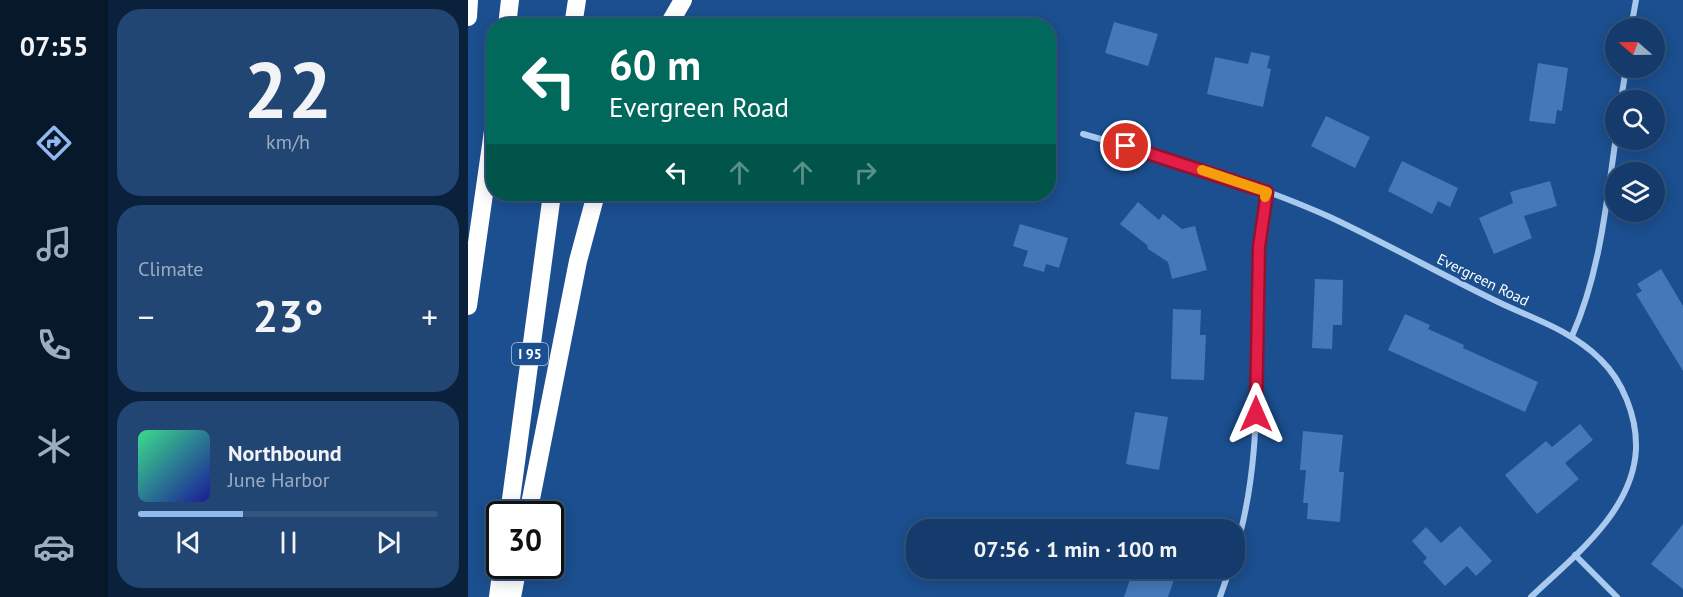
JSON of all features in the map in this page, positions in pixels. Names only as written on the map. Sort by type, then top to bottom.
[{"type":"highway","points":[[468,17],[469,0]]},
{"type":"highway","points":[[508,18],[510,0]]},
{"type":"highway","points":[[574,18],[577,0]]},
{"type":"highway","points":[[673,18],[683,0]]},
{"type":"highway","points":[[468,306],[486,180]]},
{"type":"highway","name":"I 95","points":[[511,501],[551,201]]},
{"type":"highway","points":[[531,501],[578,261],[594,201]]},
{"type":"highway","points":[[498,597],[500,579]]},
{"type":"highway","points":[[512,597],[515,579]]},
{"type":"street","points":[[1633,18],[1636,0]]},
{"type":"street","name":"Evergreen Road","points":[[1083,134],[1267,192],[1332,219],[1493,300],[1572,336],[1610,370],[1631,413],[1636,439],[1634,463],[1627,487],[1610,516],[1575,555],[1531,597]]},
{"type":"street","points":[[1572,336],[1586,303],[1595,270],[1614,150]]},
{"type":"street","points":[[1245,519],[1254,467],[1259,240],[1267,192]]},
{"type":"street","points":[[1575,555],[1617,597]]},
{"type":"street","points":[[1220,597],[1226,579]]},
{"type":"building","points":[[1114,22],[1158,34],[1148,66],[1105,53]]},
{"type":"building","points":[[1251,52],[1270,56],[1267,68],[1271,69],[1263,107],[1207,94],[1215,57],[1248,64]]},
{"type":"building","points":[[1538,63],[1568,68],[1562,111],[1557,110],[1555,124],[1529,121]]},
{"type":"building","points":[[1326,116],[1370,137],[1355,168],[1311,146]]},
{"type":"building","points":[[1402,161],[1458,188],[1450,207],[1438,201],[1432,214],[1388,191]]},
{"type":"building","points":[[1550,181],[1557,206],[1524,216],[1532,238],[1494,254],[1479,218],[1513,203],[1510,192]]},
{"type":"building","points":[[1138,202],[1159,220],[1163,214],[1182,229],[1195,226],[1207,270],[1172,279],[1168,262],[1148,249],[1147,245],[1120,224]]},
{"type":"building","points":[[1020,224],[1068,238],[1059,268],[1046,264],[1044,272],[1023,266],[1028,251],[1013,246]]},
{"type":"building","points":[[1661,269],[1683,306],[1683,371],[1636,294],[1642,291],[1637,284]]},
{"type":"building","points":[[1315,279],[1343,280],[1342,325],[1333,325],[1332,349],[1312,348]]},
{"type":"building","points":[[1173,309],[1201,310],[1200,335],[1206,335],[1204,380],[1171,379]]},
{"type":"building","points":[[1405,314],[1430,325],[1428,329],[1464,345],[1463,348],[1538,382],[1525,412],[1388,350]]},
{"type":"building","points":[[1135,412],[1168,417],[1159,470],[1126,464]]},
{"type":"building","points":[[1580,424],[1593,440],[1565,463],[1579,479],[1537,514],[1505,475],[1546,441],[1552,447]]},
{"type":"building","points":[[1303,431],[1343,435],[1339,472],[1344,472],[1340,522],[1307,519],[1308,503],[1303,503],[1306,470],[1300,470]]},
{"type":"building","points":[[1683,524],[1683,589],[1651,564]]},
{"type":"building","points":[[1460,526],[1492,561],[1476,576],[1467,566],[1445,586],[1423,562],[1427,558],[1412,541],[1426,527],[1441,543]]},
{"type":"building","points":[[1130,579],[1174,579],[1168,597],[1124,597]]},
{"type":"slow traffic","points":[[1202,170],[1267,192],[1265,197]]},
{"type":"route","points":[[1126,146],[1267,192],[1259,232],[1256,414]]}]
